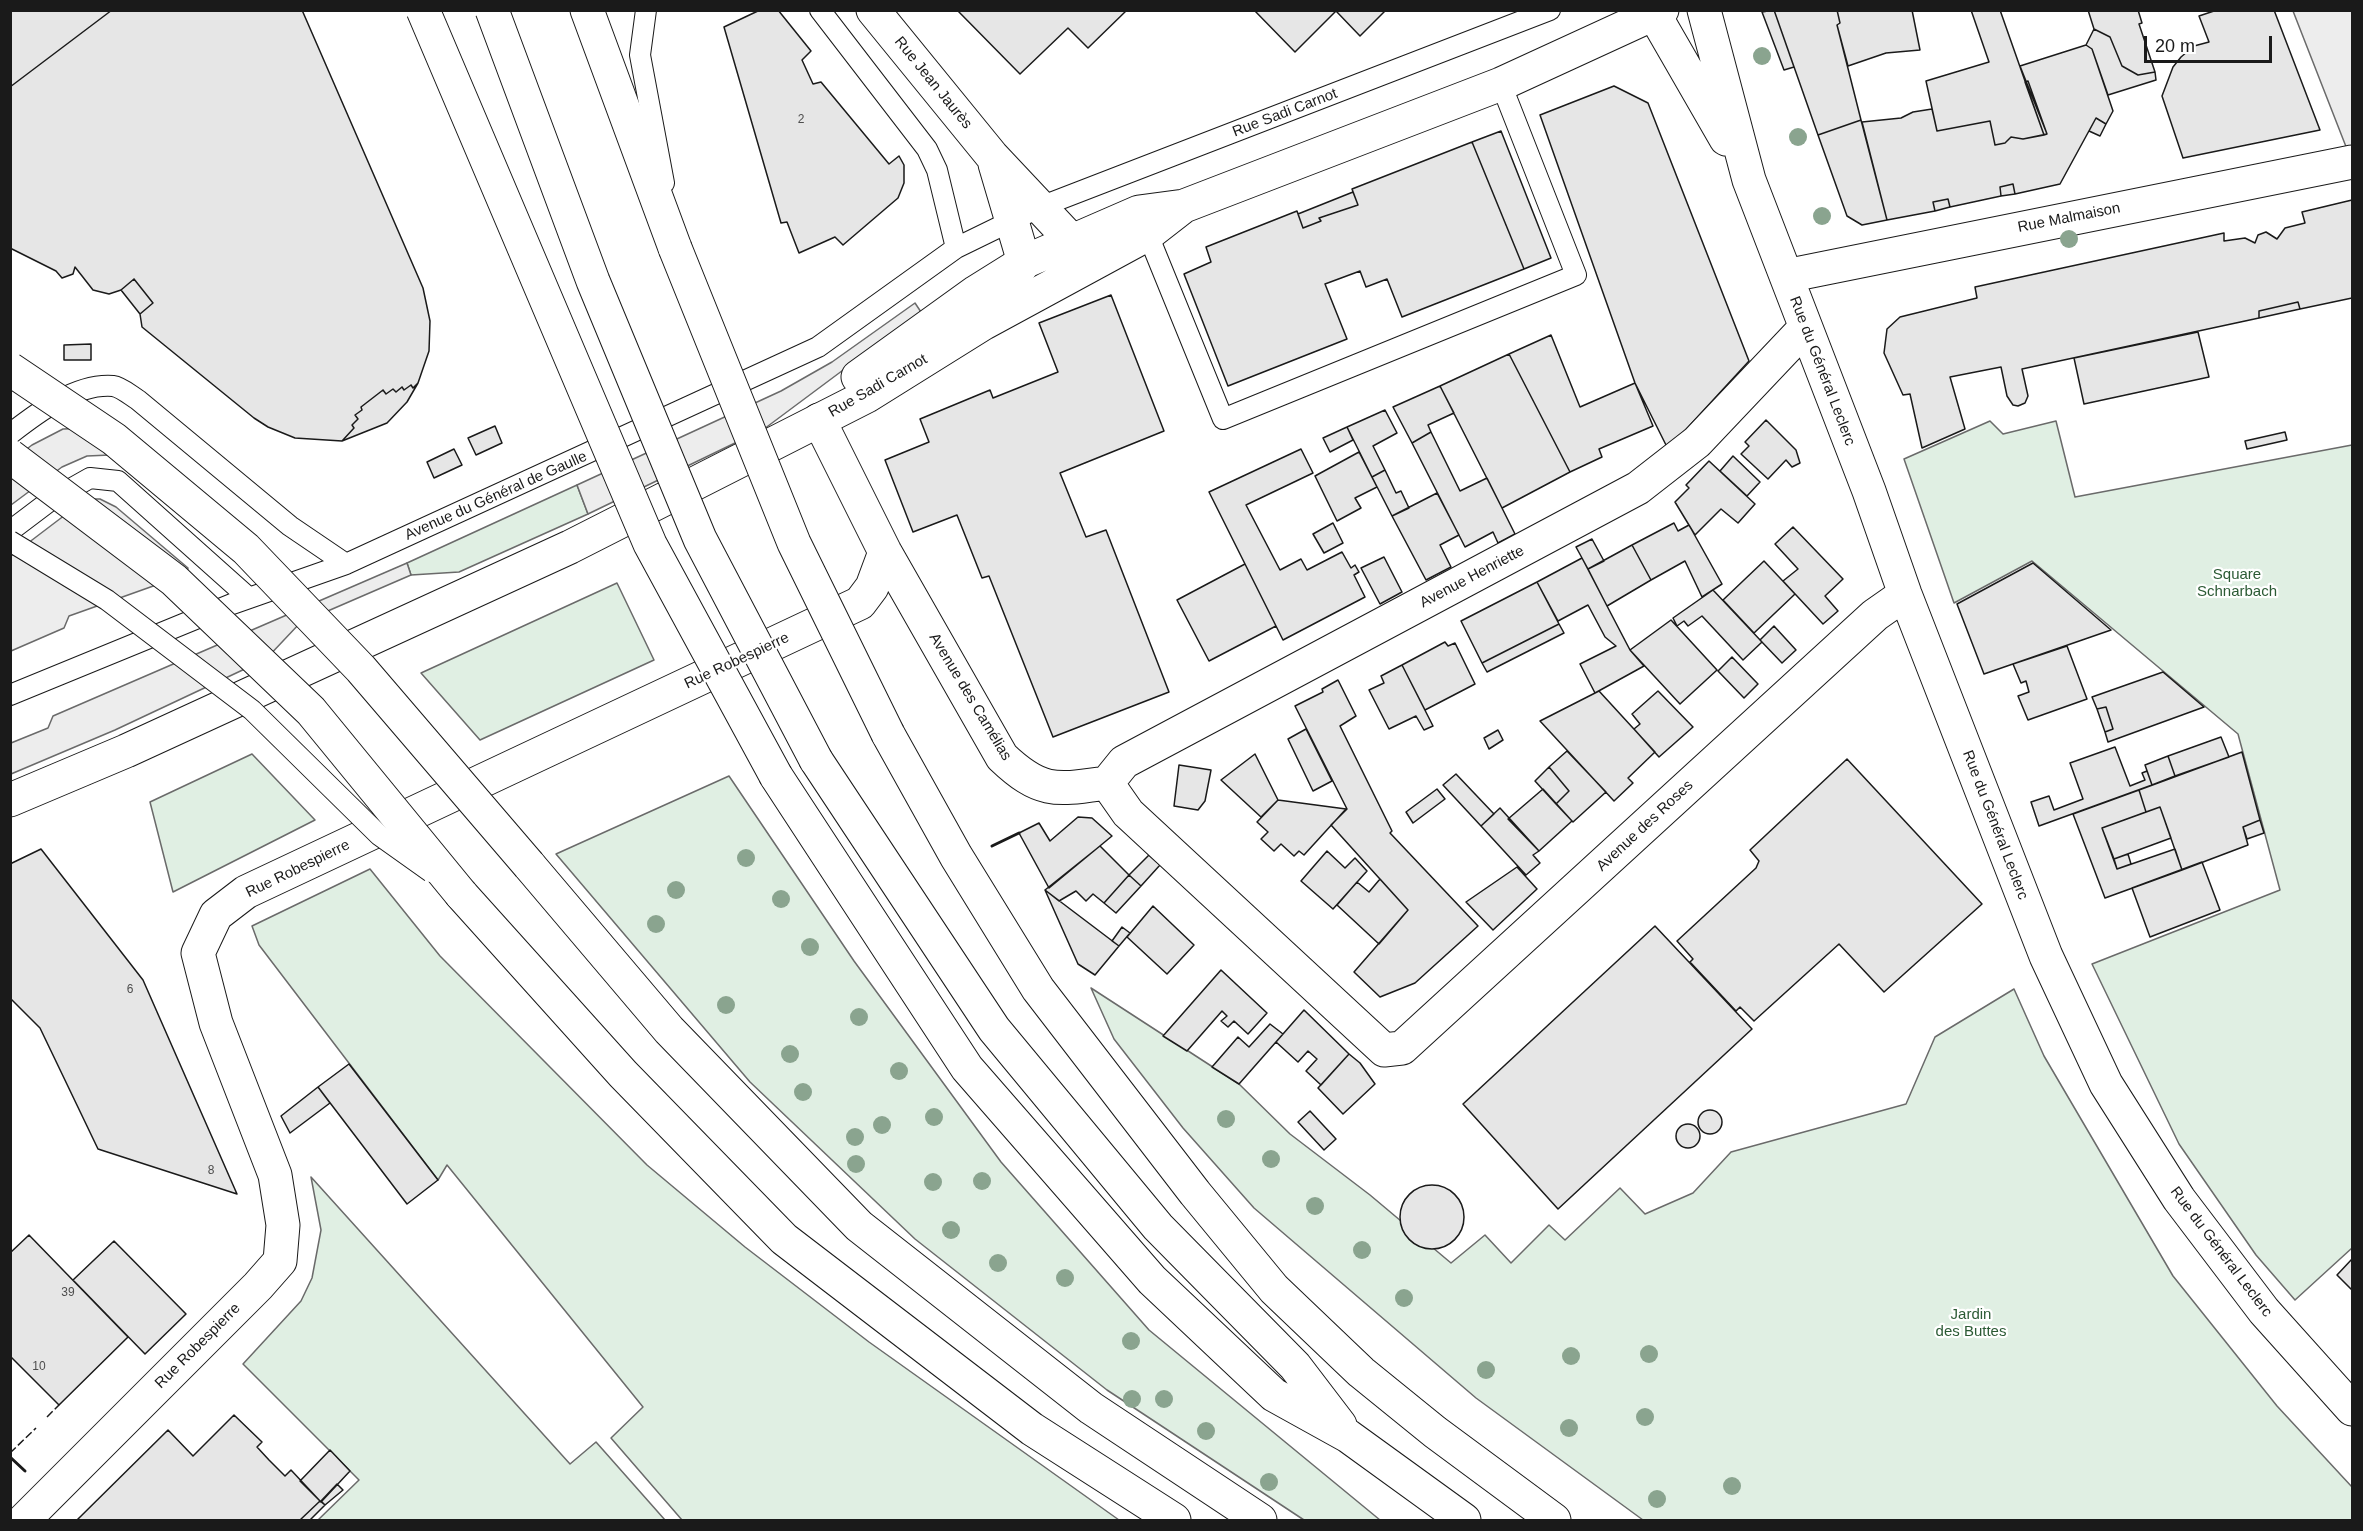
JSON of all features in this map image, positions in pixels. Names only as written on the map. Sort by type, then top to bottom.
[{"type":"main road","points":[[423,10],[650,544],[776,776],[967,1068],[1152,1280],[1274,1395],[1348,1436],[1464,1521]]},
{"type":"main road","points":[[492,10],[593,281],[700,539],[816,760],[994,1029],[1158,1227],[1295,1366],[1348,1436]]},
{"type":"main road","points":[[587,10],[675,248],[794,543],[888,734],[956,856],[1038,989],[1195,1193],[1274,1289],[1361,1372],[1435,1432],[1554,1521]]},
{"type":"main road","name":"Rue Jean Jaurès","points":[[873,10],[992,156],[1025,213],[1071,240]]},
{"type":"main road","name":"Rue du Général Leclerc","points":[[1704,10],[1749,180],[1869,491],[1905,594],[2046,956],[2106,1084],[2179,1199],[2264,1311],[2352,1409]]},
{"type":"main road","name":"Rue du Général Leclerc","points":[[1652,11],[1749,180]]},
{"type":"main road","name":"Rue Sadi Carnot","points":[[819,420],[843,388],[976,292],[1024,262],[1071,240],[1143,223],[1501,84],[1652,11]]},
{"type":"main road","name":"Rue Malmaison","points":[[1786,276],[2352,162]]},
{"type":"main road","name":"Rue Jean Jaurès","points":[[1024,262],[1025,213]]},
{"type":"main road","name":"Rue Sadi Carnot","points":[[819,420],[867,396],[1143,223]]},
{"type":"main road","points":[[984,323],[1024,262]]},
{"type":"main road","name":"Avenue Henriette","points":[[1107,783],[1124,762],[1638,488],[1697,442],[1805,328]]},
{"type":"main road","points":[[10,369],[114,439],[246,549],[362,669],[669,1030],[859,1226],[1091,1408],[1260,1521]]},
{"type":"main road","points":[[10,800],[126,751],[570,547],[819,420]]},
{"type":"main road","name":"Avenue des Camélias","points":[[819,420],[885,552],[1002,757],[1025,779],[1049,787],[1107,783]]},
{"type":"main road","points":[[10,456],[174,580],[310,711],[461,894],[623,1074],[784,1239],[1032,1429],[1174,1521]]},
{"type":"main road","name":"Rue Robespierre","points":[[24,1521],[250,1294],[279,1261],[283,1225],[275,1175],[216,1023],[198,953],[216,915],[246,892],[860,603],[872,587],[885,552]]},
{"type":"main road","name":"Avenue des Roses","points":[[1107,783],[1128,813],[1384,1050],[1402,1048],[1875,615],[1905,594]]},
{"type":"lane","points":[[646,10],[640,55],[675,248]]},
{"type":"lane","points":[[820,10],[927,149],[937,170],[956,248]]},
{"type":"lane","name":"Rue Sadi Carnot","points":[[956,248],[1025,213],[1550,10]]},
{"type":"lane","points":[[1143,223],[1223,420],[1575,275],[1501,84]]},
{"type":"lane","name":"Avenue du Général de Gaulle","points":[[10,696],[126,646],[249,598],[346,564],[818,347],[956,248]]},
{"type":"lane","points":[[10,434],[36,414],[84,390],[113,386],[138,400],[290,526],[346,564]]},
{"type":"lane","points":[[10,531],[51,500],[90,478],[118,481],[249,598]]},
{"type":"lane","points":[[10,541],[107,600],[252,710],[379,836],[461,894]]},
{"type":"green space","name":"Square Schnarbach","points":[[1990,421],[2003,434],[2056,421],[2075,497],[2352,445],[2352,1248],[2295,1300],[2256,1255],[2179,1144],[2092,964],[2280,890],[2238,734],[2032,561],[1954,603],[1904,459]]},
{"type":"green space","points":[[577,485],[588,514],[459,572],[411,575],[407,563]]},
{"type":"green space","points":[[617,583],[654,660],[480,740],[421,673]]},
{"type":"green space","points":[[252,754],[315,820],[173,892],[150,802]]},
{"type":"green space","points":[[729,776],[854,961],[1001,1162],[1149,1330],[1380,1520],[1304,1520],[1107,1390],[915,1239],[750,1082],[556,854]]},
{"type":"green space","points":[[370,869],[440,956],[647,1165],[745,1247],[869,1342],[1119,1520],[682,1520],[611,1438],[643,1407],[447,1165],[438,1180],[259,945],[252,926]]},
{"type":"green space","name":"Jardin des Buttes","points":[[1091,988],[1239,1084],[1290,1134],[1370,1195],[1451,1263],[1485,1235],[1511,1263],[1549,1225],[1565,1240],[1620,1188],[1645,1214],[1693,1193],[1731,1152],[1906,1104],[1935,1037],[2014,989],[2044,1056],[2173,1276],[2277,1406],[2352,1487],[2352,1520],[1643,1520],[1476,1398],[1254,1208],[1183,1128],[1114,1039]]},
{"type":"green space","points":[[311,1177],[570,1464],[596,1442],[665,1520],[318,1520],[359,1480],[243,1364],[301,1301],[312,1278],[321,1230]]},
{"type":"shaded area","points":[[2293,11],[2352,11],[2352,162]]},
{"type":"shaded area","points":[[915,303],[921,312],[764,429],[588,514],[577,485],[781,391],[832,362]]},
{"type":"shaded area","points":[[92,428],[110,455],[87,456],[62,467],[11,505],[11,461],[32,445],[63,429]]},
{"type":"shaded area","points":[[86,499],[100,499],[116,507],[188,568],[187,574],[69,616],[64,628],[11,651],[11,556]]},
{"type":"shaded area","points":[[407,563],[411,575],[300,623],[266,659],[115,730],[11,774],[11,743],[48,728],[53,716]]},
{"type":"building","points":[[10,10],[112,10],[10,87]]},
{"type":"building","points":[[112,10],[302,10],[423,288],[430,321],[429,351],[418,383],[413,388],[411,385],[404,390],[402,387],[396,392],[393,389],[386,394],[383,390],[361,407],[362,410],[355,415],[358,419],[352,425],[354,428],[342,441],[295,438],[268,427],[254,418],[142,327],[140,314],[153,303],[134,279],[121,290],[109,294],[93,290],[75,267],[73,274],[62,278],[56,271],[10,248],[10,87]]},
{"type":"building","points":[[760,10],[778,10],[811,51],[802,60],[813,84],[821,82],[889,164],[899,156],[904,165],[904,183],[898,198],[843,245],[835,237],[799,253],[787,222],[781,223],[724,27]]},
{"type":"building","points":[[957,10],[1127,10],[1088,48],[1068,28],[1020,74]]},
{"type":"building","points":[[1254,10],[1386,10],[1360,36],[1336,11],[1295,52]]},
{"type":"building","points":[[1774,10],[1794,67],[1784,70],[1762,12]]},
{"type":"building","points":[[1774,10],[1837,10],[1840,23],[1837,25],[1861,120],[1818,135]]},
{"type":"building","points":[[1837,10],[1912,10],[1920,50],[1886,53],[1848,66],[1837,25],[1840,23]]},
{"type":"building","points":[[1971,10],[2000,10],[2044,135],[2023,139],[2011,137],[2005,143],[1995,145],[1990,121],[1937,131],[1926,81],[1989,62]]},
{"type":"building","points":[[2088,10],[2138,10],[2142,23],[2139,24],[2155,72],[2138,75],[2122,66],[2110,37],[2094,29]]},
{"type":"building","points":[[2217,10],[2274,10],[2320,130],[2183,158],[2162,96],[2173,67],[2181,57],[2194,46],[2209,42],[2199,16]]},
{"type":"building","points":[[2094,29],[2110,37],[2122,66],[2138,75],[2155,72],[2156,80],[2108,95],[2092,49],[2086,45]]},
{"type":"building","points":[[2086,45],[2092,49],[2113,111],[2106,124],[2096,118],[2060,184],[2015,194],[2013,184],[2000,187],[2001,196],[1950,207],[1948,199],[1933,202],[1935,211],[1887,220],[1862,122],[1901,118],[1913,112],[1932,109],[1937,131],[1990,121],[1995,145],[2005,143],[2011,137],[2023,139],[2047,134],[2020,66]]},
{"type":"building","points":[[2028,81],[2047,134],[2044,135],[2025,82]]},
{"type":"building","points":[[1614,86],[1648,103],[1749,361],[1668,449],[1635,383],[1540,115]]},
{"type":"building","points":[[2096,118],[2106,124],[2100,136],[2089,131]]},
{"type":"building","points":[[1861,120],[1887,220],[1862,225],[1847,216],[1818,135]]},
{"type":"building","points":[[1501,131],[1551,258],[1524,269],[1472,142]]},
{"type":"building","points":[[1472,142],[1524,269],[1402,317],[1387,279],[1366,287],[1360,271],[1325,284],[1347,339],[1228,386],[1184,274],[1211,262],[1206,247],[1297,211],[1303,228],[1321,221],[1319,218],[1358,205],[1352,189]]},
{"type":"building","points":[[2013,184],[2015,194],[2001,196],[2000,187]]},
{"type":"building","points":[[1353,192],[1358,205],[1319,218],[1321,221],[1303,228],[1298,214]]},
{"type":"building","points":[[1948,199],[1950,207],[1935,211],[1933,202]]},
{"type":"building","points":[[2352,200],[2352,298],[2300,309],[2298,302],[2259,311],[2259,318],[2022,369],[2028,396],[2025,403],[2018,406],[2013,405],[2007,396],[2001,367],[1950,377],[1965,429],[1922,448],[1910,394],[1903,395],[1884,353],[1887,329],[1900,317],[1977,298],[1975,287],[2224,233],[2224,241],[2245,238],[2255,243],[2258,235],[2266,232],[2277,239],[2285,228],[2305,223],[2302,212]]},
{"type":"building","points":[[134,279],[153,303],[140,314],[121,290]]},
{"type":"building","points":[[1111,295],[1164,431],[1060,473],[1086,537],[1106,530],[1169,692],[1053,737],[989,576],[982,578],[957,515],[913,532],[885,460],[929,442],[920,419],[990,390],[993,398],[1058,372],[1039,323]]},
{"type":"building","points":[[2298,302],[2300,309],[2259,318],[2259,311]]},
{"type":"building","points":[[2198,332],[2209,377],[2084,404],[2074,358]]},
{"type":"building","points":[[1551,335],[1580,407],[1635,383],[1653,426],[1599,449],[1602,457],[1570,472],[1509,354]]},
{"type":"building","points":[[91,344],[91,360],[64,360],[64,345]]},
{"type":"building","points":[[1509,354],[1570,472],[1502,508],[1440,386]]},
{"type":"building","points":[[418,383],[407,402],[387,423],[342,441],[354,428],[352,425],[358,419],[355,415],[362,410],[361,407],[383,390],[386,394],[393,389],[396,392],[402,387],[404,390],[411,385],[413,388]]},
{"type":"building","points":[[1440,386],[1454,413],[1428,425],[1431,432],[1412,443],[1393,407]]},
{"type":"building","points":[[1385,410],[1397,433],[1373,446],[1385,470],[1372,477],[1347,427]]},
{"type":"building","points":[[1766,420],[1796,450],[1800,463],[1792,467],[1786,460],[1768,479],[1741,454],[1749,446],[1745,442]]},
{"type":"building","points":[[495,426],[502,443],[476,455],[468,438]]},
{"type":"building","points":[[1347,427],[1353,440],[1330,452],[1323,438]]},
{"type":"building","points":[[1431,432],[1460,491],[1487,478],[1515,534],[1498,543],[1493,532],[1465,547],[1412,443]]},
{"type":"building","points":[[2285,432],[2287,440],[2247,449],[2245,441]]},
{"type":"building","points":[[454,449],[462,465],[434,478],[427,462]]},
{"type":"building","points":[[1301,449],[1313,473],[1246,505],[1280,570],[1301,559],[1307,570],[1342,552],[1351,568],[1355,565],[1359,572],[1354,575],[1365,597],[1283,640],[1209,492]]},
{"type":"building","points":[[1359,452],[1377,487],[1355,498],[1361,508],[1337,521],[1315,476]]},
{"type":"building","points":[[1733,456],[1760,482],[1747,496],[1720,471]]},
{"type":"building","points":[[1709,461],[1755,504],[1738,523],[1721,509],[1695,535],[1675,502],[1689,488],[1686,485]]},
{"type":"building","points":[[1385,470],[1396,493],[1401,491],[1409,508],[1392,516],[1372,477]]},
{"type":"building","points":[[1437,493],[1459,535],[1440,545],[1451,567],[1426,580],[1392,516]]},
{"type":"building","points":[[1333,523],[1343,543],[1324,553],[1313,534]]},
{"type":"building","points":[[1674,523],[1678,531],[1689,525],[1722,584],[1702,597],[1685,561],[1651,580],[1632,545]]},
{"type":"building","points":[[1793,527],[1843,579],[1825,596],[1838,611],[1823,624],[1783,581],[1798,569],[1775,544]]},
{"type":"building","points":[[1592,539],[1604,561],[1588,569],[1576,547]]},
{"type":"building","points":[[1632,545],[1651,580],[1607,606],[1588,569]]},
{"type":"building","points":[[1384,557],[1402,592],[1380,604],[1361,568]]},
{"type":"building","points":[[1582,558],[1630,650],[1644,666],[1595,693],[1580,664],[1616,646],[1605,637],[1588,605],[1558,621],[1537,582]]},
{"type":"building","points":[[1764,561],[1795,594],[1754,633],[1723,600]]},
{"type":"building","points":[[2033,563],[2111,630],[1984,674],[1957,604]]},
{"type":"building","points":[[1245,564],[1276,626],[1209,661],[1177,600]]},
{"type":"building","points":[[1537,582],[1559,624],[1482,663],[1461,621]]},
{"type":"building","points":[[1713,590],[1762,642],[1743,660],[1702,616],[1688,626],[1684,621],[1677,626],[1673,618]]},
{"type":"building","points":[[1671,620],[1717,670],[1680,704],[1630,650]]},
{"type":"building","points":[[1559,624],[1564,633],[1487,672],[1482,663]]},
{"type":"building","points":[[1774,626],[1796,650],[1782,663],[1760,640]]},
{"type":"building","points":[[1445,642],[1448,646],[1455,643],[1475,684],[1425,710],[1402,665]]},
{"type":"building","points":[[2067,646],[2087,699],[2028,720],[2018,696],[2029,692],[2026,681],[2021,683],[2013,664]]},
{"type":"building","points":[[1732,657],[1758,684],[1744,698],[1718,671]]},
{"type":"building","points":[[1402,665],[1433,726],[1424,730],[1416,716],[1389,729],[1369,690],[1384,683],[1381,676]]},
{"type":"building","points":[[2163,672],[2204,707],[2108,742],[2105,732],[2113,729],[2106,707],[2097,709],[2092,697]]},
{"type":"building","points":[[1338,680],[1356,716],[1340,726],[1392,831],[1390,833],[1478,926],[1415,983],[1380,997],[1354,972],[1408,910],[1331,825],[1347,809],[1295,706],[1323,692],[1322,689]]},
{"type":"building","points":[[1599,691],[1655,752],[1628,778],[1633,783],[1614,801],[1540,721]]},
{"type":"building","points":[[1658,691],[1693,727],[1659,757],[1634,729],[1640,724],[1632,714]]},
{"type":"building","points":[[2106,707],[2113,729],[2105,732],[2097,709]]},
{"type":"building","points":[[1306,729],[1332,781],[1313,791],[1288,739]]},
{"type":"building","points":[[1498,730],[1503,740],[1489,749],[1484,738]]},
{"type":"building","points":[[2221,737],[2229,757],[2175,776],[2168,756]]},
{"type":"building","points":[[2115,747],[2130,786],[2145,780],[2142,773],[2147,771],[2152,785],[2039,826],[2031,802],[2049,796],[2054,810],[2083,799],[2070,763]]},
{"type":"building","points":[[1567,751],[1606,792],[1573,822],[1556,804],[1569,791],[1549,767]]},
{"type":"building","points":[[2242,752],[2260,820],[2243,827],[2248,845],[2182,870],[2160,807],[2146,812],[2139,790]]},
{"type":"building","points":[[1255,754],[1278,800],[1261,817],[1221,780]]},
{"type":"building","points":[[2168,756],[2175,776],[2152,785],[2145,765]]},
{"type":"building","points":[[1847,759],[1982,904],[1884,992],[1839,944],[1754,1021],[1740,1007],[1736,1011],[1690,962],[1693,959],[1677,941],[1756,868],[1759,861],[1750,850]]},
{"type":"building","points":[[1179,765],[1211,770],[1205,801],[1198,810],[1174,806]]},
{"type":"building","points":[[1549,767],[1569,791],[1556,804],[1535,781]]},
{"type":"building","points":[[1456,774],[1494,814],[1481,826],[1443,785]]},
{"type":"building","points":[[1437,789],[1445,799],[1413,823],[1406,812]]},
{"type":"building","points":[[1543,789],[1572,821],[1539,851],[1508,819]]},
{"type":"building","points":[[2139,790],[2146,812],[2102,828],[2117,869],[2175,849],[2182,870],[2105,898],[2073,814]]},
{"type":"building","points":[[1278,800],[1346,809],[1304,855],[1299,851],[1294,856],[1281,844],[1274,851],[1261,839],[1268,832],[1257,822]]},
{"type":"building","points":[[2160,807],[2171,838],[2114,859],[2102,828]]},
{"type":"building","points":[[1500,808],[1539,851],[1533,855],[1540,863],[1526,875],[1481,826]]},
{"type":"building","points":[[1078,817],[1092,818],[1112,836],[1049,888],[1019,833],[1039,823],[1050,841]]},
{"type":"building","points":[[2260,820],[2264,833],[2247,839],[2243,827]]},
{"type":"building","points":[[1100,846],[1129,875],[1104,903],[1093,894],[1086,901],[1076,891],[1059,901],[1045,890]]},
{"type":"building","points":[[41,849],[143,980],[237,1194],[98,1149],[40,1028],[10,998],[10,864]]},
{"type":"building","points":[[1327,851],[1345,868],[1355,858],[1367,871],[1333,909],[1301,881]]},
{"type":"building","points":[[2128,854],[2131,864],[2117,869],[2114,859]]},
{"type":"building","points":[[1149,855],[1160,865],[1141,886],[1129,875]]},
{"type":"building","points":[[2202,862],[2220,910],[2150,937],[2132,888]]},
{"type":"building","points":[[1517,867],[1537,889],[1493,930],[1466,902]]},
{"type":"building","points":[[1129,875],[1141,886],[1116,913],[1104,903]]},
{"type":"building","points":[[1380,879],[1408,910],[1379,944],[1337,905],[1357,882],[1369,892]]},
{"type":"building","points":[[1045,890],[1119,946],[1095,975],[1078,964]]},
{"type":"building","points":[[1153,906],[1194,945],[1167,974],[1127,937]]},
{"type":"building","points":[[1655,926],[1752,1029],[1558,1209],[1463,1104]]},
{"type":"building","points":[[1122,927],[1130,933],[1119,946],[1112,941]]},
{"type":"building","points":[[1221,970],[1267,1013],[1248,1034],[1234,1021],[1228,1027],[1221,1021],[1227,1016],[1222,1011],[1187,1051],[1163,1036]]},
{"type":"building","points":[[1304,1010],[1349,1054],[1321,1085],[1306,1071],[1317,1059],[1308,1051],[1298,1062],[1276,1042]]},
{"type":"building","points":[[1270,1024],[1283,1034],[1239,1084],[1212,1067],[1238,1037],[1249,1047]]},
{"type":"building","points":[[1349,1054],[1360,1063],[1375,1084],[1343,1114],[1318,1088]]},
{"type":"building","points":[[349,1064],[438,1180],[407,1204],[318,1087]]},
{"type":"building","points":[[318,1087],[330,1103],[290,1133],[281,1116]]},
{"type":"building","points":[[1710,1110],[1715,1111],[1721,1117],[1721,1127],[1715,1133],[1710,1134],[1705,1133],[1699,1127],[1698,1122],[1699,1117],[1705,1111]]},
{"type":"building","points":[[1310,1111],[1336,1139],[1324,1150],[1298,1122]]},
{"type":"building","points":[[1688,1124],[1693,1125],[1699,1131],[1699,1141],[1693,1147],[1688,1148],[1683,1147],[1677,1141],[1676,1136],[1677,1131],[1683,1125]]},
{"type":"building","points":[[1432,1185],[1450,1191],[1458,1199],[1464,1217],[1458,1235],[1450,1243],[1432,1249],[1414,1243],[1406,1235],[1400,1217],[1406,1199],[1414,1191]]},
{"type":"building","points":[[29,1235],[128,1337],[59,1405],[10,1356],[10,1253]]},
{"type":"building","points":[[114,1241],[186,1314],[145,1354],[73,1280]]},
{"type":"building","points":[[2352,1259],[2352,1290],[2337,1275]]},
{"type":"building","points":[[234,1415],[262,1442],[257,1447],[285,1476],[291,1470],[320,1501],[300,1520],[77,1520],[168,1430],[193,1456]]},
{"type":"building","points":[[330,1450],[350,1471],[321,1502],[300,1481]]},
{"type":"building","points":[[337,1484],[343,1490],[325,1505],[321,1501]]},
{"type":"building","points":[[320,1501],[325,1505],[310,1520],[300,1520]]},
{"type":"fence","points":[[47,1417],[59,1405]]},
{"type":"fence","points":[[10,1453],[36,1428]]},
{"type":"wall","points":[[992,846],[1019,833]]},
{"type":"wall","points":[[10,1457],[25,1471]]}]
